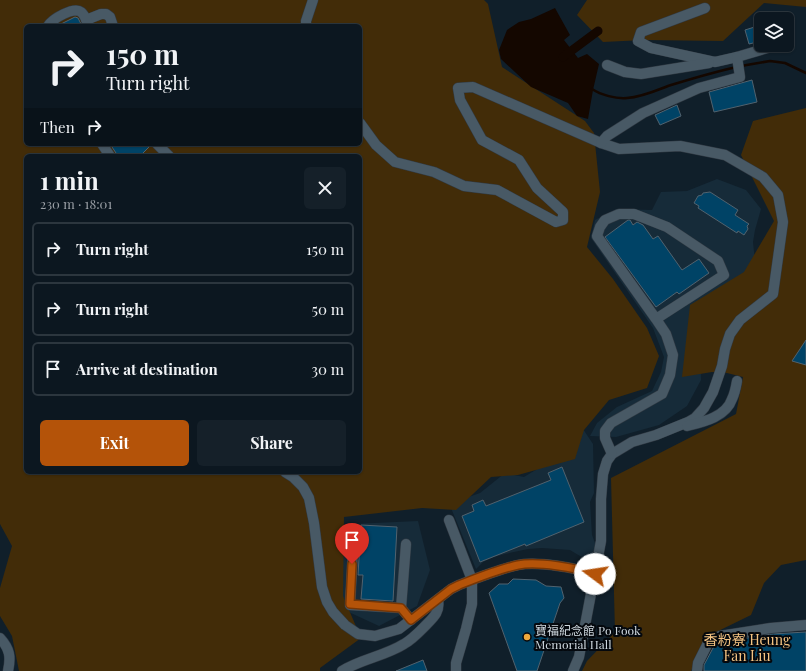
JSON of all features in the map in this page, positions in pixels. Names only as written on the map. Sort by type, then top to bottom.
[{"type":"street","points":[[306,24],[313,0]]},
{"type":"street","points":[[705,8],[641,32],[638,41],[651,48],[715,62]]},
{"type":"street","points":[[49,24],[50,22],[73,10],[80,11],[87,23],[101,14],[106,14],[110,17],[112,24]]},
{"type":"street","points":[[607,66],[625,72],[641,74],[737,58],[756,52]]},
{"type":"street","points":[[601,143],[607,136],[643,113],[699,88],[740,77],[737,58]]},
{"type":"street","points":[[362,126],[376,145],[395,162],[434,172],[464,186],[497,190],[556,222],[562,220],[563,212],[537,188],[519,160],[482,140],[460,100],[458,88],[473,87],[601,143],[619,149],[680,146],[725,155],[763,177],[778,196],[783,222],[773,294],[740,320],[730,334],[725,349],[722,366],[713,392],[704,408],[695,418],[688,422],[632,442],[612,454],[607,461],[603,474],[601,499],[602,541],[579,657],[573,671]]},
{"type":"street","points":[[159,146],[167,154]]},
{"type":"street","points":[[612,454],[605,438],[605,430],[611,423],[662,394],[670,375],[673,355],[666,334],[597,236],[600,227],[605,220],[619,214],[634,214],[667,227],[718,261],[724,275],[656,319]]},
{"type":"street","points":[[662,432],[704,422],[722,412],[732,401],[737,381]]},
{"type":"street","points":[[288,474],[303,487],[309,498],[314,523],[322,587],[327,602],[333,612],[345,625],[358,634],[375,636],[400,629],[451,589],[472,580],[519,565],[540,564],[595,574]]},
{"type":"street","points":[[449,520],[472,580],[472,604],[456,663],[456,671]]},
{"type":"street","points":[[406,544],[401,608],[411,620]]},
{"type":"street","points":[[353,551],[350,604],[401,608]]},
{"type":"street","points":[[342,671],[351,665],[385,653],[404,644],[418,634],[433,618],[439,605],[438,600]]},
{"type":"street","points":[[697,671],[698,663],[708,643],[720,636],[806,624]]},
{"type":"street","points":[[0,638],[9,653],[10,660],[8,671]]},
{"type":"shaded area","points":[[0,0],[484,0],[488,4],[502,67],[585,121],[594,133],[600,192],[587,247],[613,279],[647,328],[659,356],[647,388],[609,400],[584,430],[575,459],[518,475],[491,477],[456,510],[422,508],[344,517],[343,596],[361,638],[320,668],[320,671],[19,671],[12,636],[0,616],[0,588],[12,546],[0,524]]},
{"type":"shaded area","points":[[587,0],[806,0],[806,7],[764,3],[723,41],[644,40],[603,42],[577,15]]},
{"type":"shaded area","points":[[555,8],[570,35],[564,40],[578,58],[587,54],[599,64],[588,119],[577,116],[568,103],[531,87],[501,59],[499,50],[507,30],[519,22],[531,19]]},
{"type":"shaded area","points":[[806,108],[806,560],[781,565],[764,583],[751,615],[708,636],[691,671],[582,671],[587,661],[615,632],[611,478],[736,414],[743,377],[727,373],[712,372],[682,377],[690,305],[744,272],[774,221],[741,155],[753,121]]},
{"type":"shaded area","points":[[717,179],[746,190],[761,209],[753,242],[755,261],[700,347],[701,380],[687,406],[659,425],[616,437],[590,436],[597,423],[617,407],[652,391],[661,372],[664,357],[653,328],[591,238],[595,220],[616,209],[652,210],[661,192],[687,191]]},
{"type":"shaded area","points":[[581,426],[593,444],[594,493],[590,502],[592,535],[596,550],[594,553],[583,557],[570,550],[542,548],[528,549],[494,557],[483,562],[476,569],[451,508],[457,501],[480,493],[505,473],[524,477],[544,465]]},
{"type":"shaded area","points":[[418,521],[430,570],[417,606],[379,626],[340,608],[340,564],[352,524]]},
{"type":"building","points":[[75,17],[78,18],[81,24],[61,24]]},
{"type":"building","points":[[754,27],[754,43],[749,44],[745,30]]},
{"type":"building","points":[[752,80],[757,102],[714,112],[709,92]]},
{"type":"building","points":[[677,105],[681,116],[660,125],[655,115]]},
{"type":"building","points":[[111,146],[150,146],[142,154],[117,154]]},
{"type":"building","points":[[710,192],[738,210],[735,215],[749,224],[744,235],[738,231],[737,233],[698,208],[699,206],[694,203],[698,196],[702,195],[703,193]]},
{"type":"building","points":[[630,220],[633,225],[637,222],[643,225],[653,239],[658,236],[682,270],[699,259],[709,273],[679,294],[677,292],[656,307],[605,237]]},
{"type":"building","points":[[806,340],[806,365],[792,361]]},
{"type":"building","points":[[562,467],[584,522],[526,546],[525,544],[480,562],[462,516],[474,511],[472,505],[483,500],[486,506],[551,480],[548,473]]},
{"type":"building","points":[[361,525],[397,527],[393,601],[361,599],[363,575],[358,575]]},
{"type":"building","name":"寶福紀念館 Po Fook Memorial Hall","points":[[513,579],[536,580],[546,586],[561,587],[564,598],[560,603],[537,671],[517,671],[489,593],[499,584],[508,584]]},
{"type":"building","points":[[806,632],[806,671],[704,671],[704,665],[713,648],[722,642],[772,634]]},
{"type":"building","points":[[423,660],[427,671],[396,671]]},
{"type":"waterway","points":[[563,57],[598,31]]},
{"type":"waterway","points":[[741,66],[770,61],[785,63],[806,73]]},
{"type":"waterway","points":[[592,89],[613,97],[633,97],[648,94],[668,86],[737,67]]},
{"type":"place","name":"寶福紀念館 Po Fook Memorial Hall","points":[[527,637]]},
{"type":"district","name":"香粉寮 Heung Fan Liu","points":[[747,648]]},
{"type":"route","points":[[352,564],[350,604],[401,608],[411,620],[451,589],[472,580],[519,565],[540,564],[595,574]]}]
